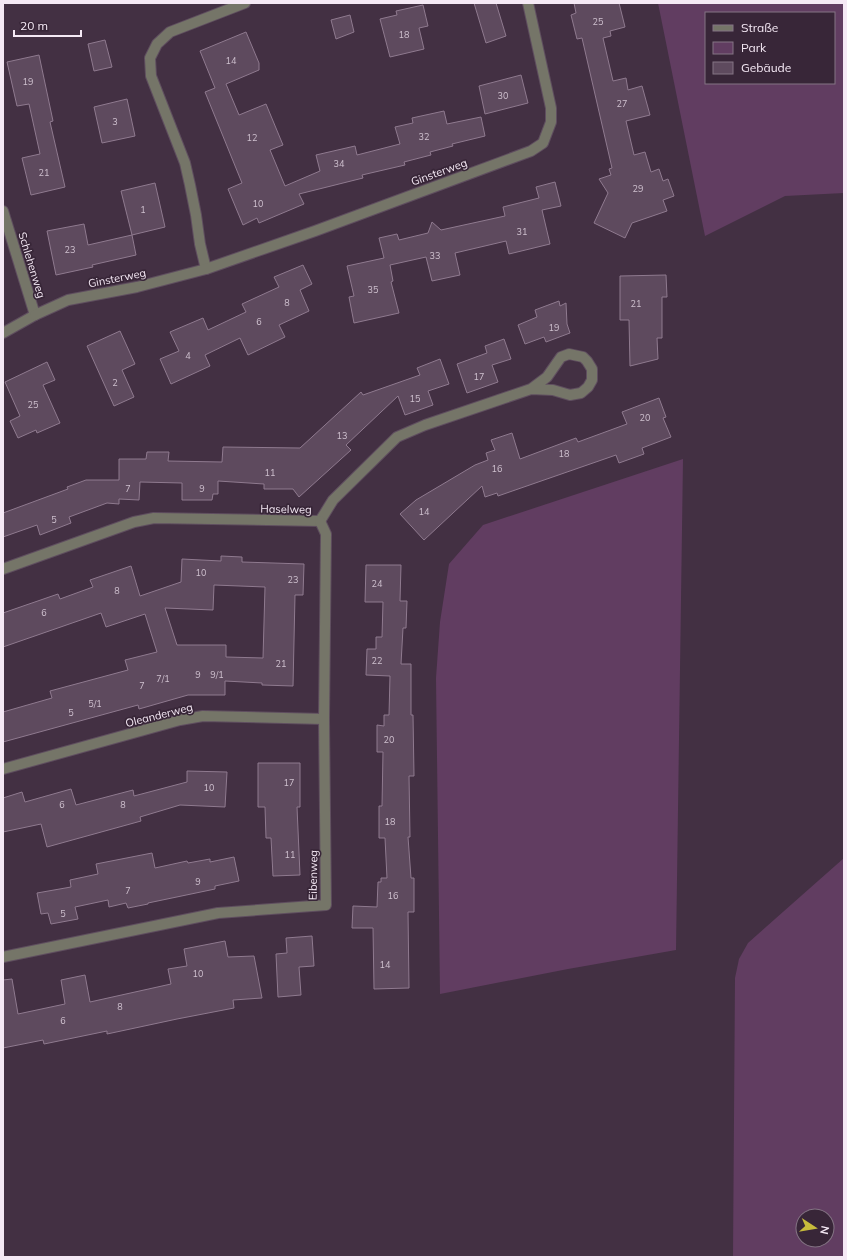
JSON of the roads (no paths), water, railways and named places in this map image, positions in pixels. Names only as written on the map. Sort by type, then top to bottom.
[{"type":"street","points":[[206,269],[185,163],[152,76],[150,58],[157,44],[170,32],[245,3]]},
{"type":"street","name":"Ginsterweg","points":[[35,315],[68,300],[137,287],[206,269],[315,231],[523,153],[543,143],[551,122],[551,108],[528,3]]},
{"type":"street","name":"Schlehenweg","points":[[3,211],[35,315],[3,333]]},
{"type":"street","name":"Haselweg","points":[[3,569],[134,522],[154,518],[320,521],[333,500],[397,437],[425,425],[531,389],[547,377],[560,357],[569,354],[582,357],[587,361],[592,369],[592,380],[588,387],[581,393],[570,395],[553,390],[531,389]]},
{"type":"street","name":"Eibenweg","points":[[3,957],[218,913],[326,905],[324,719],[326,534],[320,521]]},
{"type":"street","name":"Oleanderweg","points":[[3,769],[180,720],[203,716],[324,719]]}]
